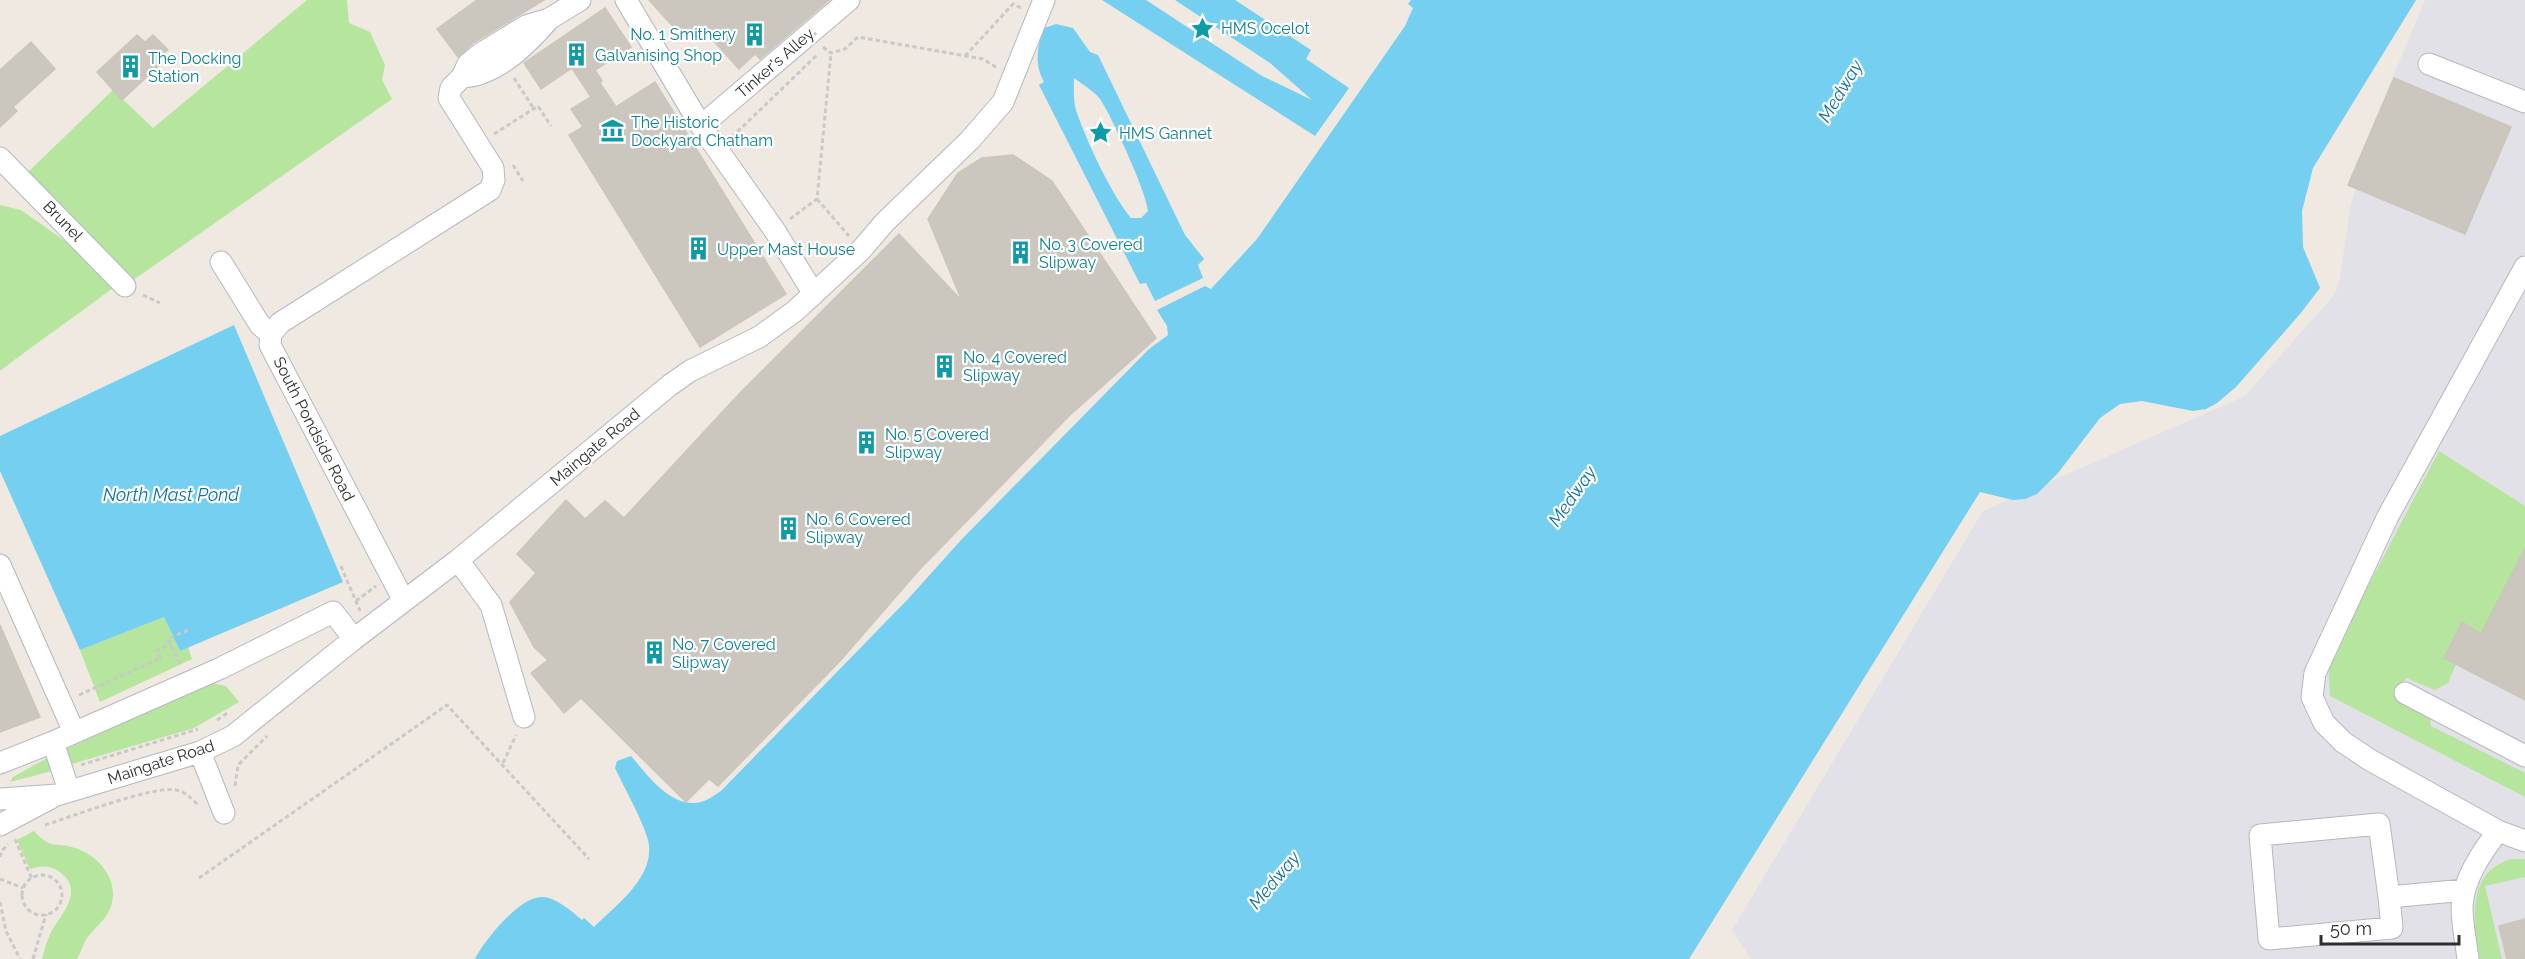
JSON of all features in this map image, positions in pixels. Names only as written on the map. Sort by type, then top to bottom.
[{"type":"street","points":[[271,334],[280,323],[490,190],[494,180],[493,168],[449,98],[451,87],[462,77],[468,64],[488,48],[526,26],[549,19],[580,0]]},
{"type":"street","points":[[626,0],[701,126],[775,231],[814,294]]},
{"type":"street","name":"Tinker's Alley","points":[[701,126],[849,0]]},
{"type":"street","name":"Maingate Road","points":[[63,793],[200,752],[233,736],[246,727],[349,633],[404,601],[458,560],[670,385],[690,370],[766,333],[814,294],[861,250],[885,222],[998,110],[1014,78],[1041,8]]},
{"type":"street","points":[[462,77],[476,76],[531,41],[549,19]]},
{"type":"street","points":[[2429,64],[2525,102]]},
{"type":"street","name":"Brunel","points":[[0,158],[125,286]]},
{"type":"street","name":"South Pondside Road","points":[[221,262],[260,325],[271,334],[270,345],[404,601]]},
{"type":"street","points":[[2525,267],[2387,518],[2315,673],[2312,698],[2325,723],[2343,742],[2370,760],[2498,831],[2525,842]]},
{"type":"street","points":[[458,560],[491,605],[524,717]]},
{"type":"street","points":[[0,565],[74,732]]},
{"type":"street","points":[[0,763],[189,682],[333,612],[349,633]]},
{"type":"street","points":[[2405,693],[2525,756]]},
{"type":"street","points":[[7,832],[63,793],[72,770],[53,742]]},
{"type":"street","points":[[200,752],[224,813]]},
{"type":"street","points":[[0,799],[63,793]]},
{"type":"street","points":[[2379,824],[2389,897],[2392,928],[2269,939],[2260,835],[2379,824]]},
{"type":"street","points":[[2468,959],[2462,907],[2465,890],[2483,851],[2498,831]]},
{"type":"street","points":[[2389,897],[2465,890]]},
{"type":"path","points":[[965,56],[1013,4],[1041,8]]},
{"type":"path","points":[[808,27],[816,35]]},
{"type":"path","points":[[831,53],[845,49],[858,38],[983,58],[1014,78]]},
{"type":"path","points":[[818,44],[831,53]]},
{"type":"path","points":[[718,150],[824,48]]},
{"type":"path","points":[[831,53],[817,198],[861,250]]},
{"type":"path","points":[[498,63],[513,75],[534,109]]},
{"type":"path","points":[[494,135],[539,107],[550,126]]},
{"type":"path","points":[[512,163],[524,181]]},
{"type":"path","points":[[775,231],[817,198]]},
{"type":"path","points":[[341,566],[361,614],[349,633]]},
{"type":"path","points":[[356,601],[380,583]]},
{"type":"path","points":[[188,630],[168,639],[189,682]]},
{"type":"path","points":[[61,703],[161,658],[157,650],[171,644]]},
{"type":"path","points":[[199,878],[447,705],[503,763],[589,859]]},
{"type":"path","points":[[215,722],[236,707]]},
{"type":"path","points":[[503,763],[524,717]]},
{"type":"path","points":[[72,770],[207,725]]},
{"type":"path","points":[[72,770],[120,759]]},
{"type":"path","points":[[7,832],[32,879]]},
{"type":"path","points":[[44,876],[60,886],[62,899],[59,905],[46,914],[38,915],[28,909],[23,899],[24,888],[32,879],[44,876]]},
{"type":"path","points":[[0,879],[24,888]]},
{"type":"path","points":[[0,902],[6,931],[20,959]]},
{"type":"path","points":[[33,959],[46,914]]},
{"type":"shaded area","points":[[2425,0],[2525,0],[2525,959],[1751,959],[1732,930],[1983,511],[2245,396],[2334,295],[2339,282],[2351,204],[2356,188],[2348,185]]},
{"type":"green space","points":[[307,0],[347,0],[349,23],[370,32],[385,65],[382,80],[392,99],[132,281],[27,173],[113,90],[153,128]]},
{"type":"green space","points":[[0,205],[21,210],[122,281],[0,371]]},
{"type":"green space","points":[[2439,451],[2525,506],[2525,548],[2481,634],[2462,622],[2456,664],[2448,683],[2435,690],[2406,678],[2395,698],[2430,717],[2431,726],[2525,773],[2525,797],[2330,696],[2328,662]]},
{"type":"green space","points":[[164,617],[180,651],[188,647],[192,659],[100,702],[80,650]]},
{"type":"green space","points":[[212,683],[226,686],[239,702],[194,728],[72,764],[66,749]]},
{"type":"green space","points":[[47,758],[52,771],[10,782],[13,777]]},
{"type":"green space","points":[[34,831],[45,841],[75,848],[93,857],[106,871],[110,880],[113,899],[110,909],[87,938],[77,959],[42,959],[51,932],[65,909],[71,893],[66,878],[58,871],[44,867],[30,869],[17,840]]},
{"type":"green space","points":[[2510,859],[2525,859],[2525,877],[2485,886],[2502,959],[2477,959],[2475,911],[2479,887],[2493,868]]},
{"type":"water","points":[[1102,0],[1146,0],[1262,76],[1312,100],[1270,63],[1175,0],[1235,0],[1311,50],[1306,59],[1349,88],[1315,136]]},
{"type":"water","name":"Medway","points":[[1411,0],[2416,0],[2313,168],[2302,211],[2303,247],[2320,288],[2236,387],[2217,403],[2206,409],[2193,411],[2142,401],[2120,404],[2100,418],[2058,473],[2037,494],[2025,499],[2013,500],[1980,492],[1689,959],[475,959],[504,921],[514,911],[533,899],[542,897],[552,899],[582,920],[584,918],[594,927],[623,900],[640,878],[649,853],[648,840],[642,823],[615,768],[617,761],[631,756],[663,790],[682,801],[693,803],[704,801],[721,791],[908,599],[962,539],[1149,349],[1168,335],[1167,326],[1157,310],[1205,286],[1211,289],[1257,239],[1405,26],[1413,8],[1408,4]]},
{"type":"water","points":[[1056,24],[1073,28],[1090,52],[1098,55],[1185,235],[1204,259],[1198,265],[1203,278],[1155,301],[1146,283],[1140,284],[1039,85],[1044,82],[1039,68],[1038,55],[1044,28]],"holes":[[[1074,78],[1100,99],[1120,137],[1146,202],[1148,211],[1141,218],[1131,218],[1107,181],[1080,122],[1075,106]]]},
{"type":"water","name":"North Mast Pond","points":[[234,325],[343,582],[180,651],[164,617],[80,650],[0,471],[0,436]]},
{"type":"building","points":[[477,0],[544,0],[473,43],[458,57],[437,29]]},
{"type":"building","name":"No. 1 Smithery","points":[[649,0],[829,0],[760,59],[755,54],[739,69],[701,27],[686,41]]},
{"type":"building","points":[[605,8],[631,47],[595,70],[602,81],[600,83],[616,107],[655,82],[786,294],[700,347],[569,135],[583,127],[571,109],[591,97],[572,68],[541,89],[524,63]]},
{"type":"building","name":"The Docking Station","points":[[137,35],[145,42],[153,35],[168,50],[159,57],[163,62],[122,100],[97,72]]},
{"type":"building","points":[[31,42],[55,69],[13,107],[17,111],[0,127],[0,70]]},
{"type":"building","points":[[2394,78],[2511,127],[2465,234],[2348,185]]},
{"type":"building","points":[[1013,155],[1052,181],[1156,338],[1069,416],[919,570],[840,661],[718,786],[709,779],[686,802],[581,698],[564,713],[531,673],[548,660],[534,647],[510,602],[536,573],[517,554],[566,500],[585,519],[605,501],[624,518],[739,394],[899,234],[962,301],[928,219],[958,173],[982,158]]},
{"type":"building","points":[[2525,548],[2525,700],[2444,658],[2462,622],[2481,634]]},
{"type":"building","points":[[0,625],[40,717],[0,732]]},
{"type":"building","points":[[2525,919],[2525,959],[2507,959],[2499,926]]},
{"type":"place","name":"HMS Ocelot","points":[[1203,28]]},
{"type":"place","name":"No. 1 Smithery","points":[[754,34]]},
{"type":"place","name":"Galvanising Shop","points":[[577,55]]},
{"type":"place","name":"The Docking Station","points":[[130,67]]},
{"type":"place","name":"The Historic Dockyard Chatham","points":[[613,131]]},
{"type":"place","name":"HMS Gannet","points":[[1101,133]]},
{"type":"place","name":"Upper Mast House","points":[[699,249]]},
{"type":"place","name":"No. 3 Covered Slipway","points":[[1021,253]]},
{"type":"place","name":"No. 4 Covered Slipway","points":[[945,366]]},
{"type":"place","name":"No. 5 Covered Slipway","points":[[867,443]]},
{"type":"place","name":"No. 6 Covered Slipway","points":[[788,528]]},
{"type":"place","name":"No. 7 Covered Slipway","points":[[654,653]]}]
